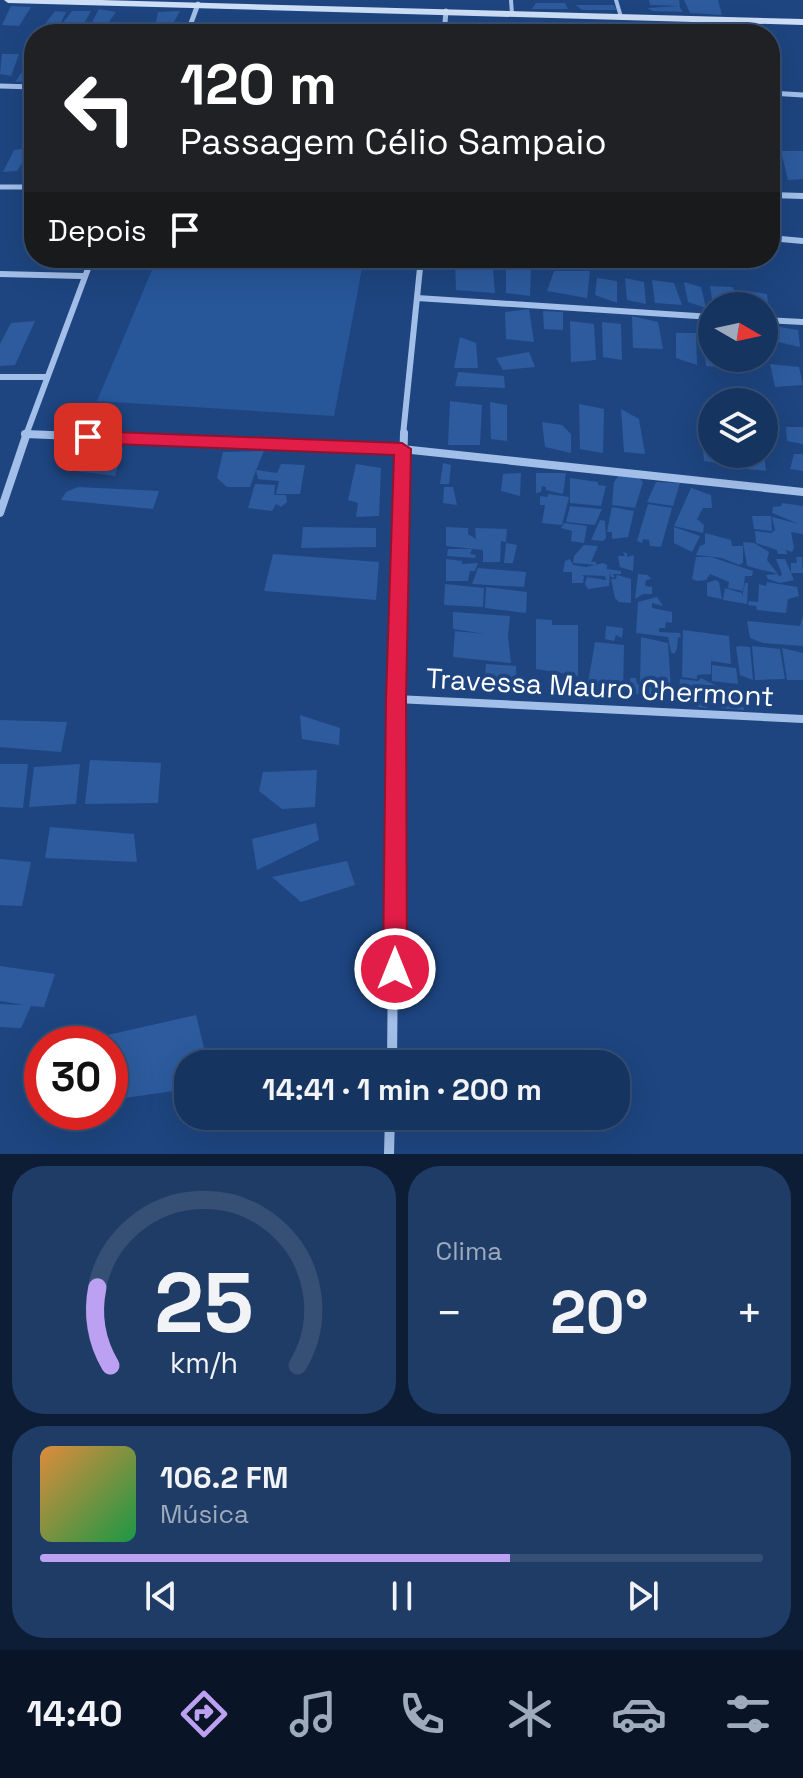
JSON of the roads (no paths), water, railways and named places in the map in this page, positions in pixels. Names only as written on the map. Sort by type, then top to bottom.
[{"type":"street","points":[[8,0],[292,4],[803,22]]},
{"type":"street","points":[[191,24],[198,4]]},
{"type":"street","points":[[445,24],[446,11]]},
{"type":"street","points":[[0,86],[24,87]]},
{"type":"street","points":[[780,94],[803,95]]},
{"type":"street","points":[[0,187],[24,187]]},
{"type":"street","points":[[780,195],[803,196]]},
{"type":"street","points":[[780,239],[803,241]]},
{"type":"street","points":[[0,513],[25,434],[86,268]]},
{"type":"street","points":[[392,1050],[402,449],[420,268]]},
{"type":"street","points":[[0,274],[82,276]]},
{"type":"street","points":[[417,298],[698,316]]},
{"type":"street","points":[[778,321],[803,322]]},
{"type":"street","points":[[0,377],[46,377]]},
{"type":"street","points":[[25,434],[402,449],[803,492]]},
{"type":"street","name":"Travessa Mauro Chermont","points":[[396,699],[803,719]]},
{"type":"street","points":[[389,1154],[390,1130]]},
{"type":"lane","points":[[511,0],[512,14]]},
{"type":"lane","points":[[616,0],[621,17]]}]
